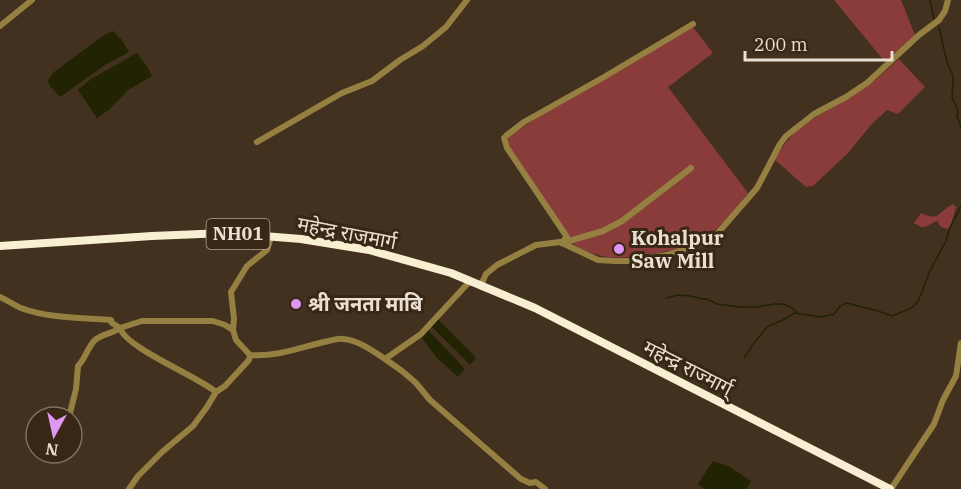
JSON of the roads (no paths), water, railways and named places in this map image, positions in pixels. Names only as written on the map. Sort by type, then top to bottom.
[{"type":"highway","name":"महेन्द्र राजमार्ग","points":[[0,246],[225,233],[301,239],[369,250],[470,280]]},
{"type":"highway","name":"महेन्द्र राज्मार्ग्","points":[[470,280],[535,308],[876,486],[890,489]]},
{"type":"street","points":[[0,26],[32,0]]},
{"type":"street","points":[[257,142],[342,93],[372,81],[446,27],[467,0]]},
{"type":"street","points":[[561,243],[598,260],[629,261],[667,255],[716,236],[757,188],[786,136],[814,114],[867,83],[919,35],[939,20],[948,0]]},
{"type":"street","points":[[561,243],[567,237],[507,148],[504,138],[524,122],[693,24]]},
{"type":"street","points":[[481,285],[486,274],[497,265],[536,245],[561,243],[603,231],[622,221],[691,168]]},
{"type":"street","points":[[271,237],[267,250],[247,267],[231,291],[233,330],[236,340],[250,355],[267,356],[284,353],[341,338],[356,342],[402,371],[430,400],[521,479],[530,483],[536,482],[544,489]]},
{"type":"street","points":[[385,359],[421,334],[470,280]]},
{"type":"street","points":[[0,297],[21,308],[35,312],[111,320],[121,332],[146,351],[216,392]]},
{"type":"street","points":[[72,405],[78,366],[94,342],[103,335],[142,321],[213,321],[233,330]]},
{"type":"street","points":[[890,489],[934,424],[943,400],[956,376],[961,344]]},
{"type":"street","points":[[129,489],[138,476],[162,452],[193,426],[216,392],[225,386],[249,360],[250,355]]},
{"type":"waterway","points":[[930,0],[934,19]]},
{"type":"waterway","points":[[939,27],[947,62],[953,76],[952,97],[961,127]]},
{"type":"waterway","points":[[744,358],[768,326],[795,313],[821,317],[834,314],[840,306],[847,303],[892,316],[911,308],[919,299],[961,206]]},
{"type":"waterway","points":[[666,298],[678,295],[690,296],[707,299],[717,304],[739,307],[783,304],[798,313]]},
{"type":"place","name":"Kohalpur Saw Mill","points":[[619,249]]},
{"type":"place","name":"श्री जनता माबि","points":[[296,304]]}]
